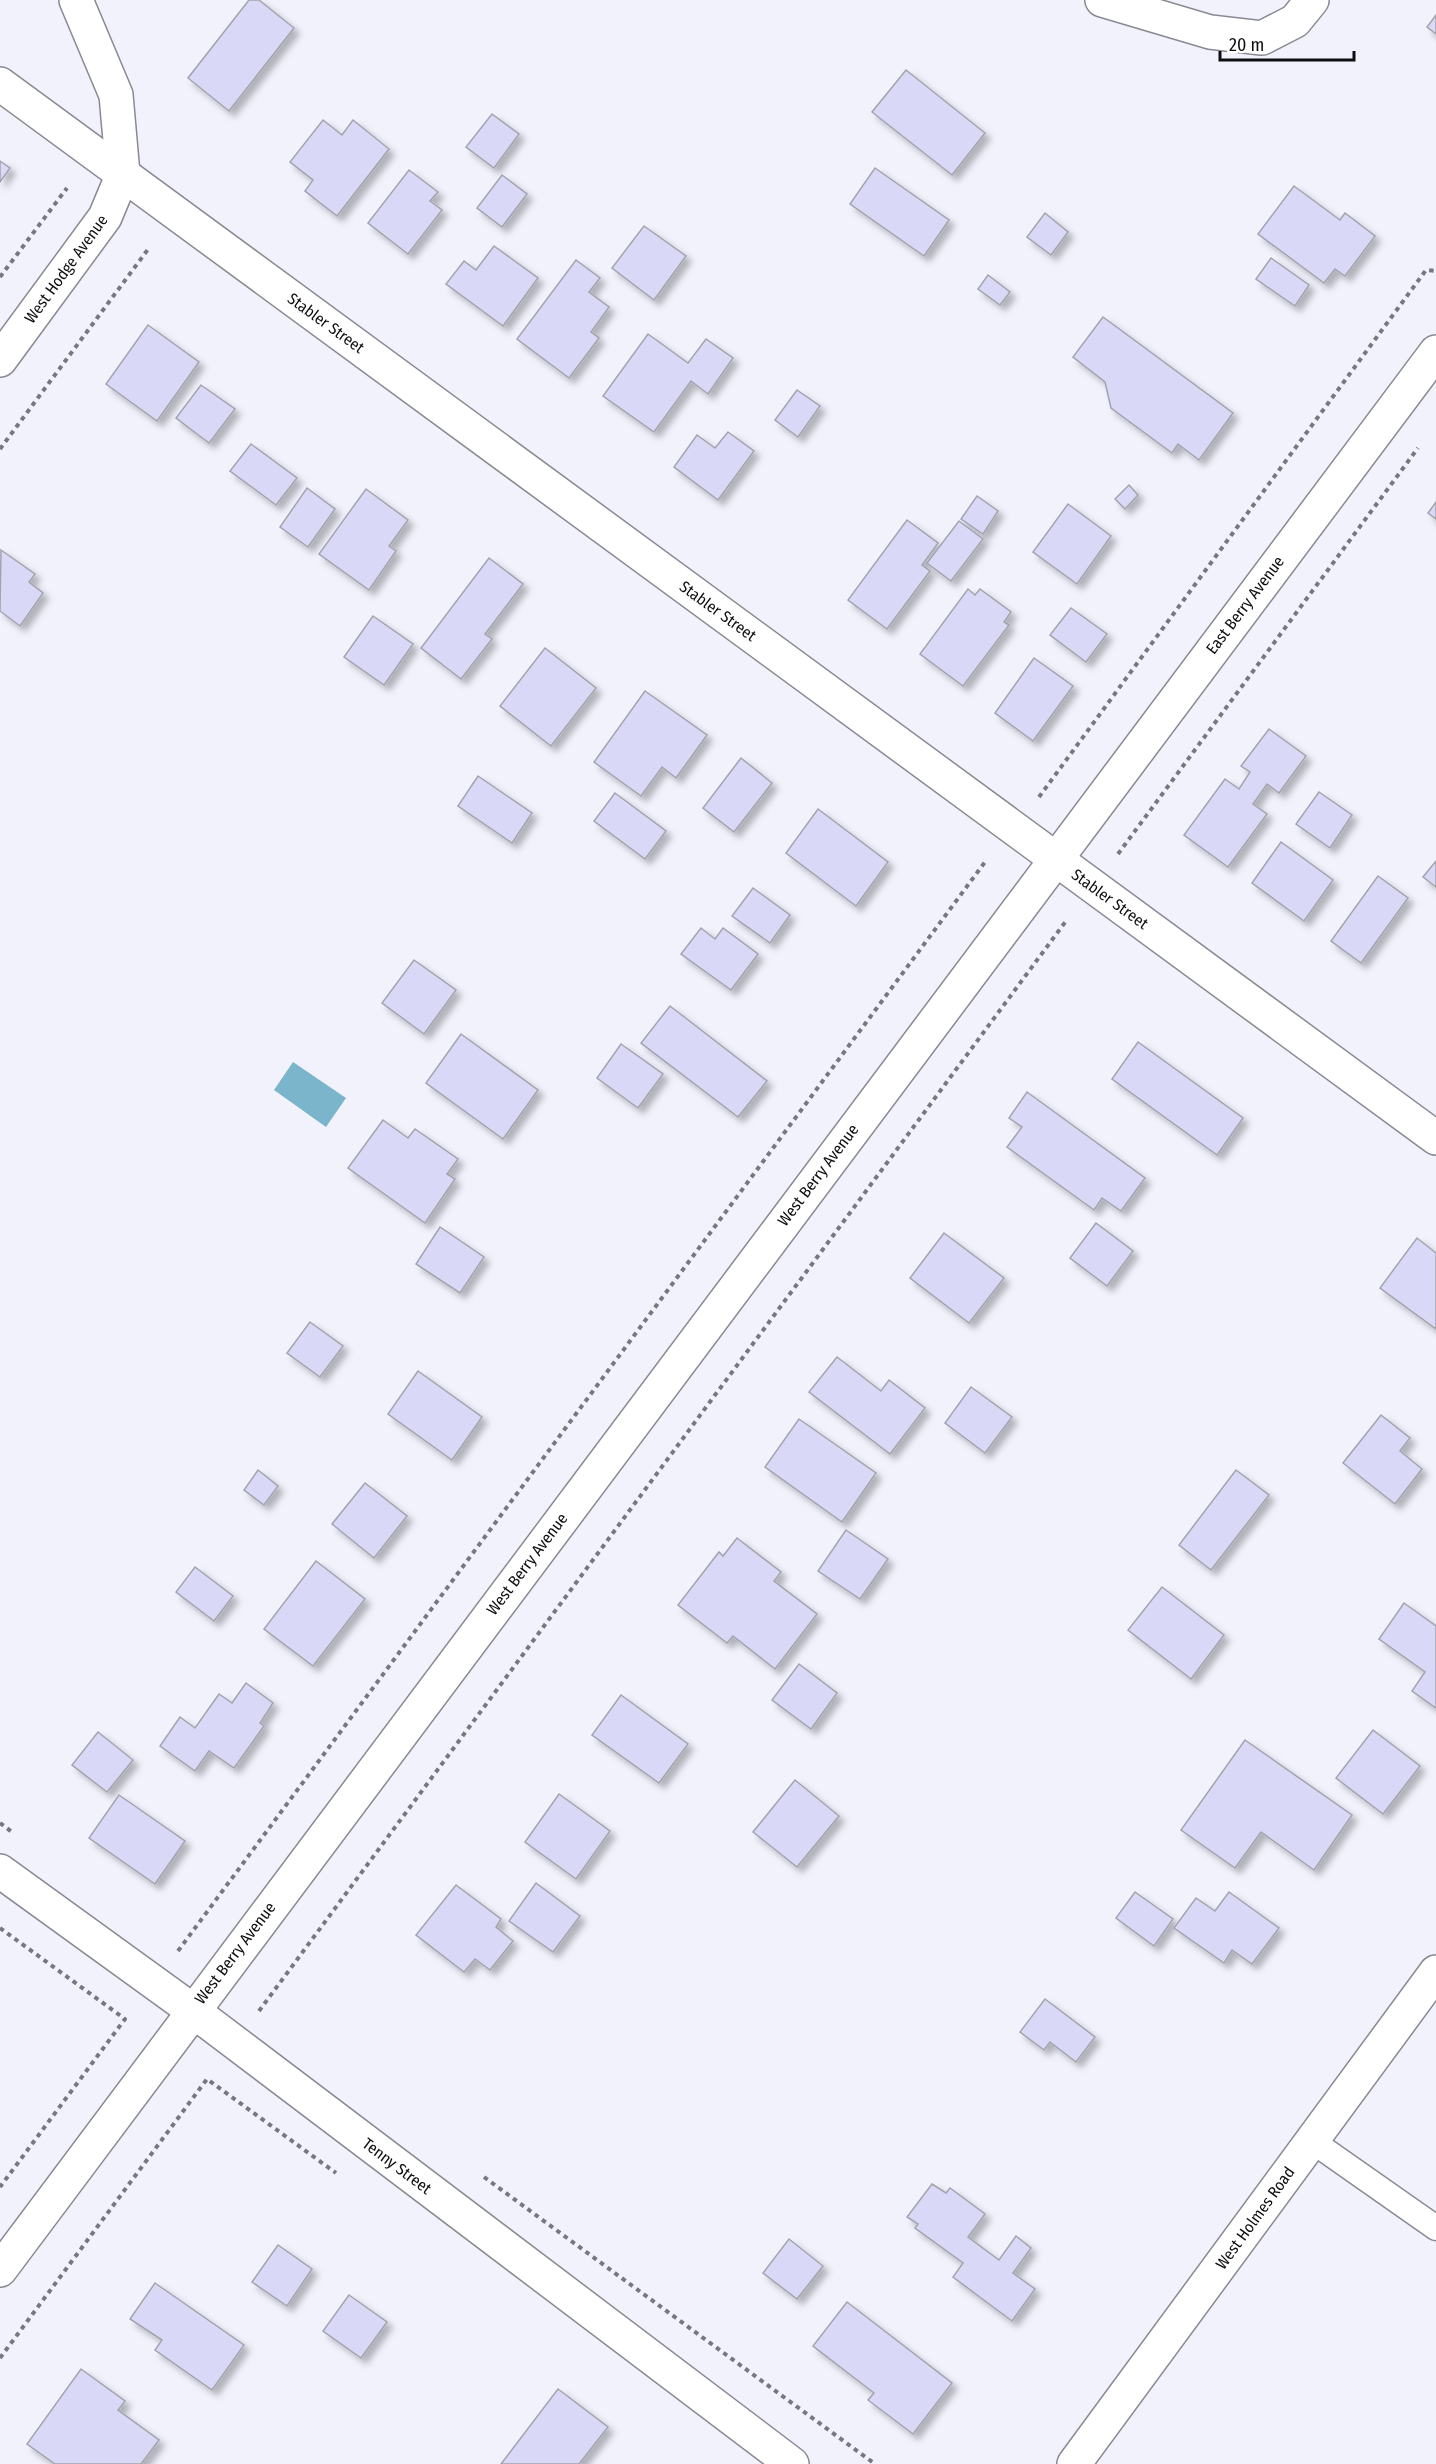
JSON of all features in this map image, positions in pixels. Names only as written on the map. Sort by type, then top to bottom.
[{"type":"street","points":[[76,0],[116,95],[123,174]]},
{"type":"street","points":[[1102,0],[1210,32],[1262,38],[1295,21],[1312,0]]},
{"type":"street","name":"Stabler Street","points":[[0,84],[1436,1137]]},
{"type":"street","name":"West Hodge Avenue","points":[[0,360],[105,217],[123,174]]},
{"type":"street","name":"East Berry Avenue","points":[[1055,859],[1436,352]]},
{"type":"street","name":"West Berry Avenue","points":[[0,2270],[192,2010],[1055,859]]},
{"type":"street","name":"Tenny Street","points":[[0,1871],[192,2010],[792,2464]]},
{"type":"street","name":"West Holmes Road","points":[[1074,2464],[1436,1972]]},
{"type":"lane","points":[[1312,2140],[1436,2228]]},
{"type":"path","points":[[0,277],[67,188]]},
{"type":"path","points":[[0,449],[149,248]]},
{"type":"path","points":[[1039,797],[1426,270],[1436,271]]},
{"type":"path","points":[[1118,854],[1422,443]]},
{"type":"path","points":[[168,1945],[177,1952],[985,862]]},
{"type":"path","points":[[268,2018],[258,2011],[1066,921]]},
{"type":"path","points":[[0,1823],[19,1837]]},
{"type":"path","points":[[0,1928],[125,2019],[0,2187]]},
{"type":"path","points":[[0,2358],[207,2079],[341,2177]]},
{"type":"path","points":[[480,2174],[875,2464]]},
{"type":"water","points":[[293,1062],[346,1098],[326,1127],[274,1090]]},
{"type":"building","points":[[249,0],[259,0],[294,28],[229,111],[188,78]]},
{"type":"building","points":[[1436,15],[1436,34],[1427,27]]},
{"type":"building","points":[[906,70],[985,133],[952,175],[872,112]]},
{"type":"building","points":[[492,114],[519,134],[494,168],[466,147]]},
{"type":"building","points":[[323,120],[342,135],[353,120],[389,149],[337,216],[305,191],[313,180],[290,162]]},
{"type":"building","points":[[0,161],[10,168],[0,182]]},
{"type":"building","points":[[875,168],[949,220],[924,256],[850,204]]},
{"type":"building","points":[[409,170],[438,192],[430,201],[442,210],[408,254],[368,223]]},
{"type":"building","points":[[502,175],[527,194],[502,227],[477,208]]},
{"type":"building","points":[[1294,186],[1340,220],[1345,213],[1375,236],[1345,276],[1335,269],[1324,283],[1258,234]]},
{"type":"building","points":[[1045,213],[1068,232],[1051,255],[1027,237]]},
{"type":"building","points":[[644,226],[686,256],[654,300],[612,268]]},
{"type":"building","points":[[494,246],[538,278],[503,326],[446,284],[464,261],[476,270]]},
{"type":"building","points":[[1271,258],[1309,285],[1295,306],[1256,279]]},
{"type":"building","points":[[576,260],[600,278],[589,292],[609,307],[591,332],[599,338],[569,378],[517,339]]},
{"type":"building","points":[[988,275],[1010,292],[1000,305],[978,289]]},
{"type":"building","points":[[1103,317],[1233,413],[1199,460],[1178,444],[1172,453],[1111,408],[1105,382],[1073,357]]},
{"type":"building","points":[[148,325],[199,362],[157,421],[106,384]]},
{"type":"building","points":[[648,334],[688,363],[706,339],[733,358],[708,394],[691,381],[654,432],[603,396]]},
{"type":"building","points":[[201,385],[235,409],[209,443],[176,418]]},
{"type":"building","points":[[797,390],[820,406],[798,437],[775,420]]},
{"type":"building","points":[[728,432],[754,451],[718,500],[674,467],[697,435],[715,448]]},
{"type":"building","points":[[251,444],[297,478],[276,505],[230,471]]},
{"type":"building","points":[[1129,485],[1138,495],[1125,509],[1115,499]]},
{"type":"building","points":[[307,488],[335,509],[308,547],[280,527]]},
{"type":"building","points":[[366,489],[408,520],[389,546],[396,551],[369,590],[319,554]]},
{"type":"building","points":[[977,496],[998,511],[983,534],[961,519]]},
{"type":"building","points":[[1436,502],[1436,519],[1428,513]]},
{"type":"building","points":[[1068,504],[1111,536],[1077,584],[1033,552]]},
{"type":"building","points":[[907,520],[938,543],[922,565],[930,571],[887,629],[848,600]]},
{"type":"building","points":[[959,521],[983,539],[951,581],[927,563]]},
{"type":"building","points":[[1,550],[35,574],[29,582],[43,593],[20,626],[0,611]]},
{"type":"building","points":[[489,558],[523,584],[485,634],[492,639],[461,679],[421,648]]},
{"type":"building","points":[[968,589],[975,595],[980,589],[1011,612],[1004,622],[1009,625],[963,686],[920,654]]},
{"type":"building","points":[[1071,608],[1107,634],[1086,662],[1050,635]]},
{"type":"building","points":[[373,616],[413,644],[384,685],[344,657]]},
{"type":"building","points":[[545,648],[596,688],[551,746],[500,706]]},
{"type":"building","points":[[1034,658],[1073,686],[1033,741],[995,713]]},
{"type":"building","points":[[645,691],[707,735],[676,778],[662,767],[641,796],[594,762]]},
{"type":"building","points":[[1269,729],[1306,756],[1279,793],[1267,784],[1253,804],[1267,814],[1228,867],[1184,835],[1225,779],[1239,789],[1250,772],[1241,766]]},
{"type":"building","points":[[741,758],[772,783],[734,832],[703,808]]},
{"type":"building","points":[[478,776],[532,813],[512,843],[458,806]]},
{"type":"building","points":[[1319,792],[1352,815],[1330,848],[1296,824]]},
{"type":"building","points":[[615,793],[666,831],[645,859],[594,821]]},
{"type":"building","points":[[818,809],[888,862],[856,906],[786,853]]},
{"type":"building","points":[[1281,842],[1333,880],[1304,921],[1252,883]]},
{"type":"building","points":[[1436,861],[1436,887],[1423,877]]},
{"type":"building","points":[[1378,876],[1408,898],[1361,963],[1331,941]]},
{"type":"building","points":[[753,888],[790,915],[770,943],[732,916]]},
{"type":"building","points":[[701,928],[715,939],[723,928],[758,954],[731,990],[681,954]]},
{"type":"building","points":[[414,960],[456,990],[424,1034],[382,1003]]},
{"type":"building","points":[[670,1006],[767,1081],[738,1117],[641,1043]]},
{"type":"building","points":[[461,1034],[538,1090],[503,1139],[426,1083]]},
{"type":"building","points":[[1138,1042],[1243,1118],[1217,1155],[1112,1079]]},
{"type":"building","points":[[621,1044],[663,1074],[638,1108],[597,1078]]},
{"type":"building","points":[[1027,1092],[1145,1178],[1121,1211],[1102,1198],[1094,1210],[1007,1147],[1022,1127],[1009,1118]]},
{"type":"building","points":[[383,1120],[408,1138],[415,1129],[458,1159],[447,1174],[455,1179],[425,1223],[348,1168]]},
{"type":"building","points":[[1096,1223],[1133,1251],[1107,1286],[1070,1258]]},
{"type":"building","points":[[440,1227],[484,1257],[460,1293],[416,1264]]},
{"type":"building","points":[[944,1233],[1004,1278],[969,1323],[910,1278]]},
{"type":"building","points":[[1417,1238],[1436,1253],[1436,1329],[1380,1288]]},
{"type":"building","points":[[310,1322],[343,1346],[320,1377],[287,1353]]},
{"type":"building","points":[[837,1357],[881,1391],[889,1380],[925,1408],[890,1454],[809,1392]]},
{"type":"building","points":[[418,1371],[482,1417],[452,1460],[388,1414]]},
{"type":"building","points":[[971,1387],[1012,1417],[985,1453],[945,1423]]},
{"type":"building","points":[[1381,1415],[1410,1438],[1400,1451],[1422,1469],[1395,1504],[1343,1463]]},
{"type":"building","points":[[799,1419],[876,1473],[842,1522],[765,1467]]},
{"type":"building","points":[[258,1470],[278,1486],[264,1505],[244,1490]]},
{"type":"building","points":[[1236,1470],[1269,1495],[1211,1570],[1179,1545]]},
{"type":"building","points":[[365,1483],[407,1516],[374,1558],[332,1524]]},
{"type":"building","points":[[846,1530],[888,1559],[860,1599],[818,1571]]},
{"type":"building","points":[[737,1538],[781,1572],[774,1581],[817,1614],[775,1669],[733,1636],[727,1643],[678,1605],[719,1552],[723,1556]]},
{"type":"building","points":[[316,1561],[365,1599],[313,1666],[264,1629]]},
{"type":"building","points":[[195,1567],[233,1596],[214,1621],[176,1592]]},
{"type":"building","points":[[1162,1587],[1224,1635],[1191,1679],[1128,1630]]},
{"type":"building","points":[[1404,1603],[1436,1626],[1436,1708],[1412,1691],[1425,1672],[1379,1639]]},
{"type":"building","points":[[799,1664],[837,1693],[811,1729],[772,1700]]},
{"type":"building","points":[[246,1683],[273,1703],[260,1723],[264,1726],[234,1768],[209,1751],[195,1771],[160,1746],[180,1717],[195,1728],[219,1694],[232,1703]]},
{"type":"building","points":[[621,1695],[688,1744],[659,1783],[592,1735]]},
{"type":"building","points":[[1373,1730],[1420,1766],[1383,1814],[1336,1778]]},
{"type":"building","points":[[98,1732],[133,1760],[107,1792],[72,1765]]},
{"type":"building","points":[[1245,1740],[1352,1815],[1314,1870],[1261,1832],[1235,1868],[1181,1830]]},
{"type":"building","points":[[795,1780],[839,1816],[797,1867],[753,1832]]},
{"type":"building","points":[[559,1794],[610,1831],[576,1879],[525,1842]]},
{"type":"building","points":[[119,1795],[185,1841],[155,1884],[89,1838]]},
{"type":"building","points":[[536,1883],[580,1916],[553,1952],[509,1921]]},
{"type":"building","points":[[456,1885],[501,1919],[496,1927],[513,1941],[490,1970],[475,1959],[464,1972],[416,1935]]},
{"type":"building","points":[[1135,1892],[1173,1919],[1154,1946],[1116,1918]]},
{"type":"building","points":[[1229,1892],[1279,1928],[1252,1964],[1232,1950],[1224,1963],[1174,1928],[1196,1898],[1215,1911]]},
{"type":"building","points":[[1045,1999],[1095,2037],[1076,2062],[1050,2042],[1044,2050],[1020,2032]]},
{"type":"building","points":[[932,2184],[946,2193],[950,2188],[985,2214],[968,2237],[999,2260],[1016,2236],[1031,2248],[1013,2273],[1035,2289],[1012,2321],[953,2277],[963,2263],[915,2228],[918,2224],[907,2217]]},
{"type":"building","points":[[789,2239],[823,2266],[797,2299],[763,2273]]},
{"type":"building","points":[[278,2245],[312,2269],[287,2306],[252,2282]]},
{"type":"building","points":[[155,2283],[244,2345],[212,2390],[155,2350],[162,2340],[130,2319]]},
{"type":"building","points":[[349,2295],[387,2322],[361,2358],[323,2331]]},
{"type":"building","points":[[847,2302],[952,2383],[913,2434],[868,2400],[874,2393],[813,2346]]},
{"type":"building","points":[[81,2369],[125,2401],[118,2410],[159,2440],[141,2464],[55,2464],[27,2444]]},
{"type":"building","points":[[558,2389],[608,2427],[579,2464],[501,2464]]}]
